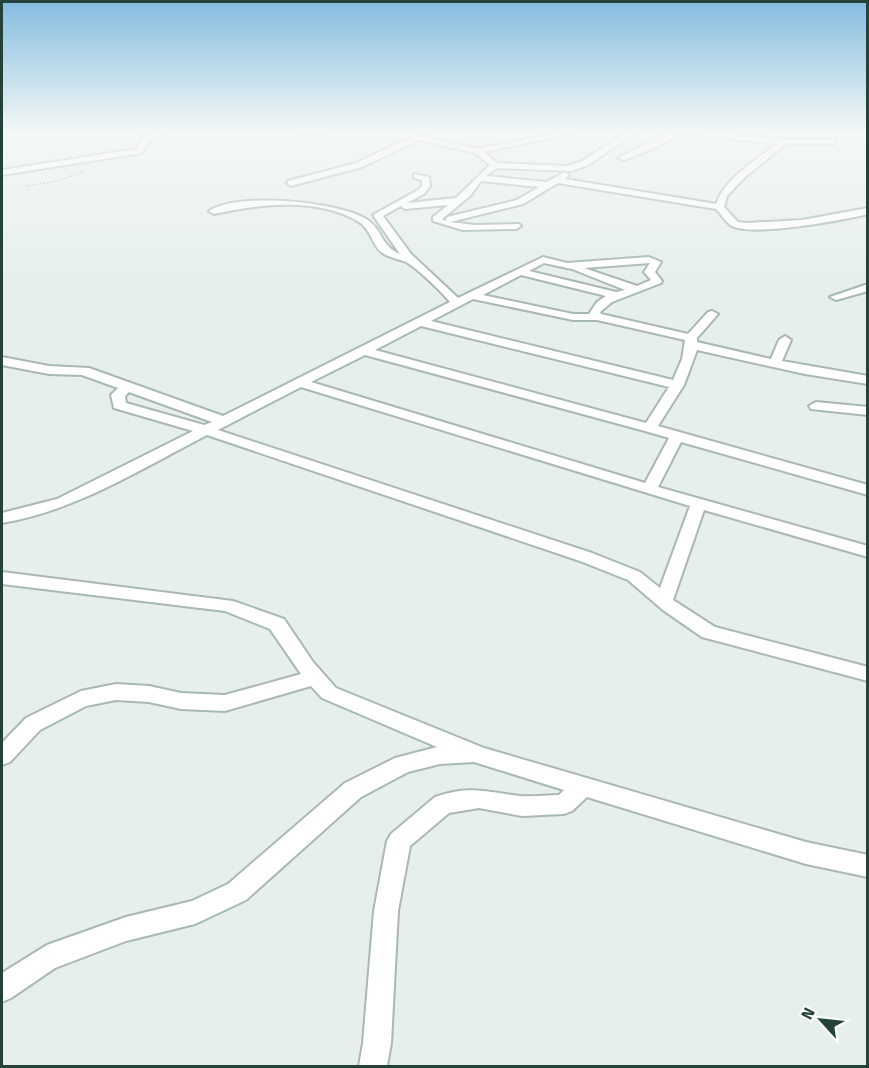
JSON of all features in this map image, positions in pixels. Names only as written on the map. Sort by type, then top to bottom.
[{"type":"street","points":[[291,183],[301,181]]},
{"type":"street","points":[[426,181],[426,186],[395,207],[378,215],[399,248],[445,287],[457,304]]},
{"type":"street","points":[[437,220],[438,216],[467,194],[476,181]]},
{"type":"street","points":[[521,181],[553,183],[719,207],[735,224],[748,225],[848,217],[867,211]]},
{"type":"street","points":[[437,220],[520,202],[556,181]]},
{"type":"street","points":[[719,207],[723,195],[736,181]]},
{"type":"street","points":[[395,207],[458,201]]},
{"type":"street","points":[[214,211],[232,206],[271,203],[323,207],[361,219],[371,227],[384,250],[413,261]]},
{"type":"street","points":[[437,220],[461,226],[516,226]]},
{"type":"street","points":[[2,518],[36,511],[63,502],[543,260],[634,289]]},
{"type":"street","points":[[567,266],[649,260],[656,262],[649,272],[657,281],[601,302],[594,312],[597,317]]},
{"type":"street","points":[[520,272],[615,295]]},
{"type":"street","points":[[836,297],[867,286]]},
{"type":"street","points":[[473,296],[573,317],[597,317],[775,363],[867,380]]},
{"type":"street","points":[[650,428],[678,385],[692,342],[712,314]]},
{"type":"street","points":[[420,322],[678,385]]},
{"type":"street","points":[[775,363],[785,340]]},
{"type":"street","points":[[365,351],[650,428],[867,490]]},
{"type":"street","points":[[2,361],[49,370],[84,371],[223,421]]},
{"type":"street","points":[[298,382],[649,489],[867,552]]},
{"type":"street","points":[[127,387],[118,395],[119,405],[205,430],[586,557],[634,576],[663,601],[709,632],[867,674]]},
{"type":"street","points":[[816,406],[867,411]]},
{"type":"street","points":[[649,489],[677,436]]},
{"type":"street","points":[[663,601],[699,503]]},
{"type":"street","points":[[2,578],[227,605],[277,624],[315,678],[329,693],[479,755],[806,853],[867,866]]},
{"type":"street","points":[[2,756],[33,724],[81,699],[116,692],[149,694],[181,701],[225,703],[315,678]]},
{"type":"street","points":[[2,989],[47,958],[126,929],[195,912],[237,892],[353,790],[403,764],[440,755],[479,755]]},
{"type":"street","points":[[373,1066],[377,1043],[386,911],[399,842],[443,804],[479,798],[522,806],[564,804],[583,786]]},
{"type":"path","points":[[26,186],[56,181]]}]
